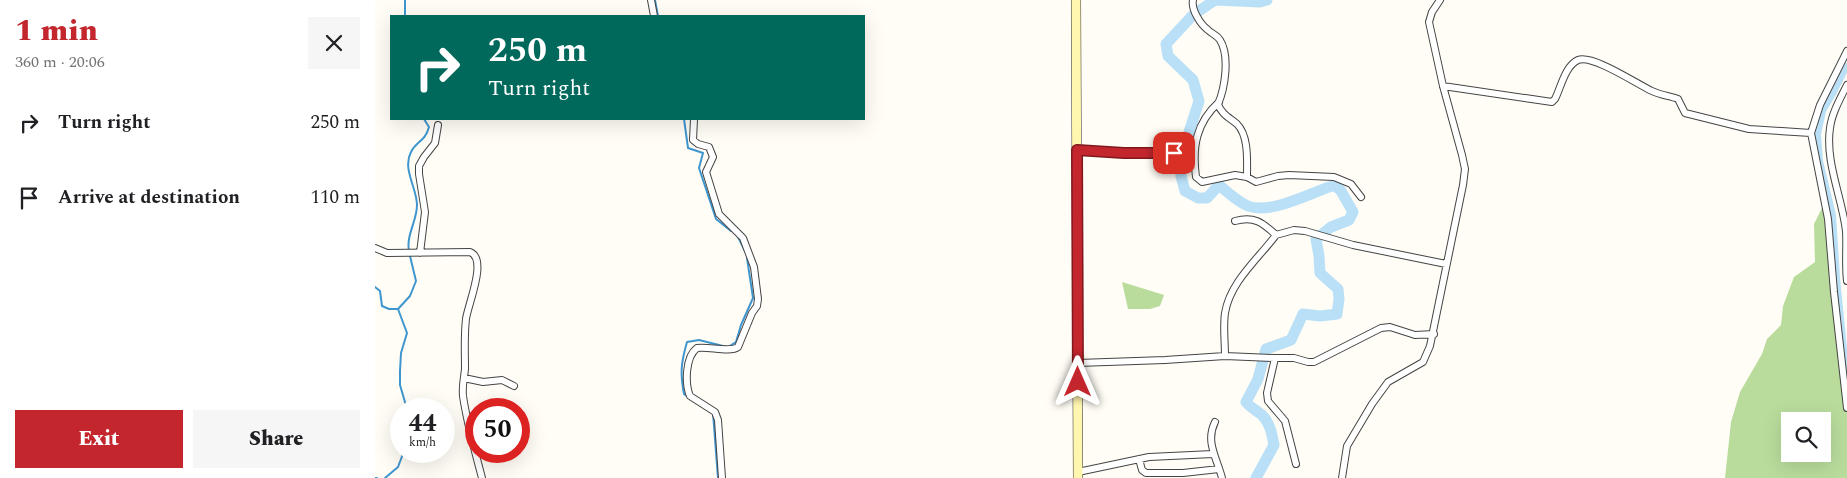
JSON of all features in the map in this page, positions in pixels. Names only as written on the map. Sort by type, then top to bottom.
[{"type":"main road","points":[[1075,0],[1078,475]]},
{"type":"street","points":[[651,0],[654,15]]},
{"type":"street","points":[[1342,478],[1347,446],[1372,404],[1389,382],[1423,362],[1434,334],[1465,169],[1458,135],[1443,86],[1429,22],[1432,12],[1440,0]]},
{"type":"street","points":[[1193,3],[1199,19],[1206,29],[1219,38],[1225,51],[1224,83],[1219,108],[1238,125],[1244,135],[1247,177]]},
{"type":"street","points":[[1847,51],[1820,105],[1811,133],[1828,218],[1847,408]]},
{"type":"street","points":[[1443,86],[1552,102],[1555,100],[1567,71],[1577,61],[1586,58],[1626,76],[1655,92],[1678,99],[1685,113],[1749,129],[1811,133]]},
{"type":"street","points":[[1847,86],[1835,109],[1830,128],[1829,148],[1846,231],[1847,281]]},
{"type":"street","points":[[1219,102],[1210,110],[1201,127],[1194,155],[1196,177],[1202,182],[1235,175],[1247,177],[1253,182],[1289,175],[1334,177],[1351,184],[1361,197]]},
{"type":"street","points":[[694,120],[693,140],[698,144],[709,147],[713,157],[706,172],[716,208],[722,219],[743,238],[747,246],[755,267],[757,292],[757,306],[736,350],[697,348],[690,356],[687,364],[690,396],[715,412],[718,420],[722,478]]},
{"type":"street","points":[[417,253],[425,212],[419,166],[435,143],[438,125]]},
{"type":"street","points":[[1077,150],[1194,155]]},
{"type":"street","points":[[1235,221],[1248,218],[1257,220],[1276,235]]},
{"type":"street","points":[[1225,356],[1225,314],[1231,294],[1276,235],[1293,230],[1305,231],[1325,238],[1446,264]]},
{"type":"street","points":[[375,248],[382,252],[397,254],[470,252],[477,259],[478,265],[475,282],[466,320],[463,394],[482,478]]},
{"type":"street","points":[[1078,362],[1165,360],[1225,356],[1294,358],[1315,362],[1376,330],[1386,327],[1415,335],[1434,334]]},
{"type":"street","points":[[1271,358],[1267,393],[1268,401],[1285,421],[1296,464]]},
{"type":"street","points":[[464,378],[483,382],[502,380],[514,386]]},
{"type":"street","points":[[1215,422],[1210,435],[1213,454],[1222,478]]},
{"type":"street","points":[[1078,475],[1139,459],[1213,454]]},
{"type":"street","points":[[1139,459],[1142,470],[1146,473],[1183,473],[1219,469]]},
{"type":"green space","points":[[1822,208],[1830,247],[1847,405],[1847,478],[1725,478],[1731,422],[1740,392],[1762,354],[1767,339],[1781,325],[1783,306],[1794,277],[1815,262],[1814,224]]},
{"type":"green space","points":[[1122,282],[1164,295],[1160,306],[1150,309],[1128,309]]},
{"type":"waterway","points":[[405,0],[405,15]]},
{"type":"waterway","points":[[655,0],[658,15]]},
{"type":"waterway","points":[[1183,151],[1199,101],[1193,80],[1168,56],[1166,44],[1193,15],[1215,0],[1260,2],[1267,0]]},
{"type":"waterway","points":[[1847,66],[1823,111],[1818,134],[1820,161],[1833,215],[1847,379]]},
{"type":"waterway","points":[[409,251],[409,239],[417,205],[408,165],[413,148],[423,139],[429,127],[425,120]]},
{"type":"waterway","points":[[684,120],[688,148],[703,153],[699,168],[716,219],[731,231]]},
{"type":"waterway","points":[[1182,158],[1181,176],[1185,191],[1198,198],[1207,198],[1219,185],[1248,206],[1268,208],[1291,202],[1335,185],[1341,191],[1353,212],[1349,220],[1331,227],[1316,239],[1320,273],[1338,289],[1337,314],[1320,316],[1303,314],[1291,340],[1266,349],[1258,379],[1246,402],[1262,415],[1267,422],[1274,445],[1256,478]]},
{"type":"waterway","points":[[738,237],[745,251]]},
{"type":"waterway","points":[[375,287],[380,291],[382,306],[389,309],[398,309],[410,296],[416,281],[410,256]]},
{"type":"waterway","points":[[728,347],[736,342],[753,298],[747,258]]},
{"type":"waterway","points":[[398,309],[407,333],[401,353],[400,371],[400,385],[404,398]]},
{"type":"waterway","points":[[688,397],[684,394],[682,380],[682,362],[687,342],[699,340],[723,346]]},
{"type":"waterway","points":[[713,413],[718,478]]},
{"type":"waterway","points":[[385,478],[398,467],[400,463]]},
{"type":"route","points":[[1078,382],[1077,150],[1124,153],[1174,153]]}]
